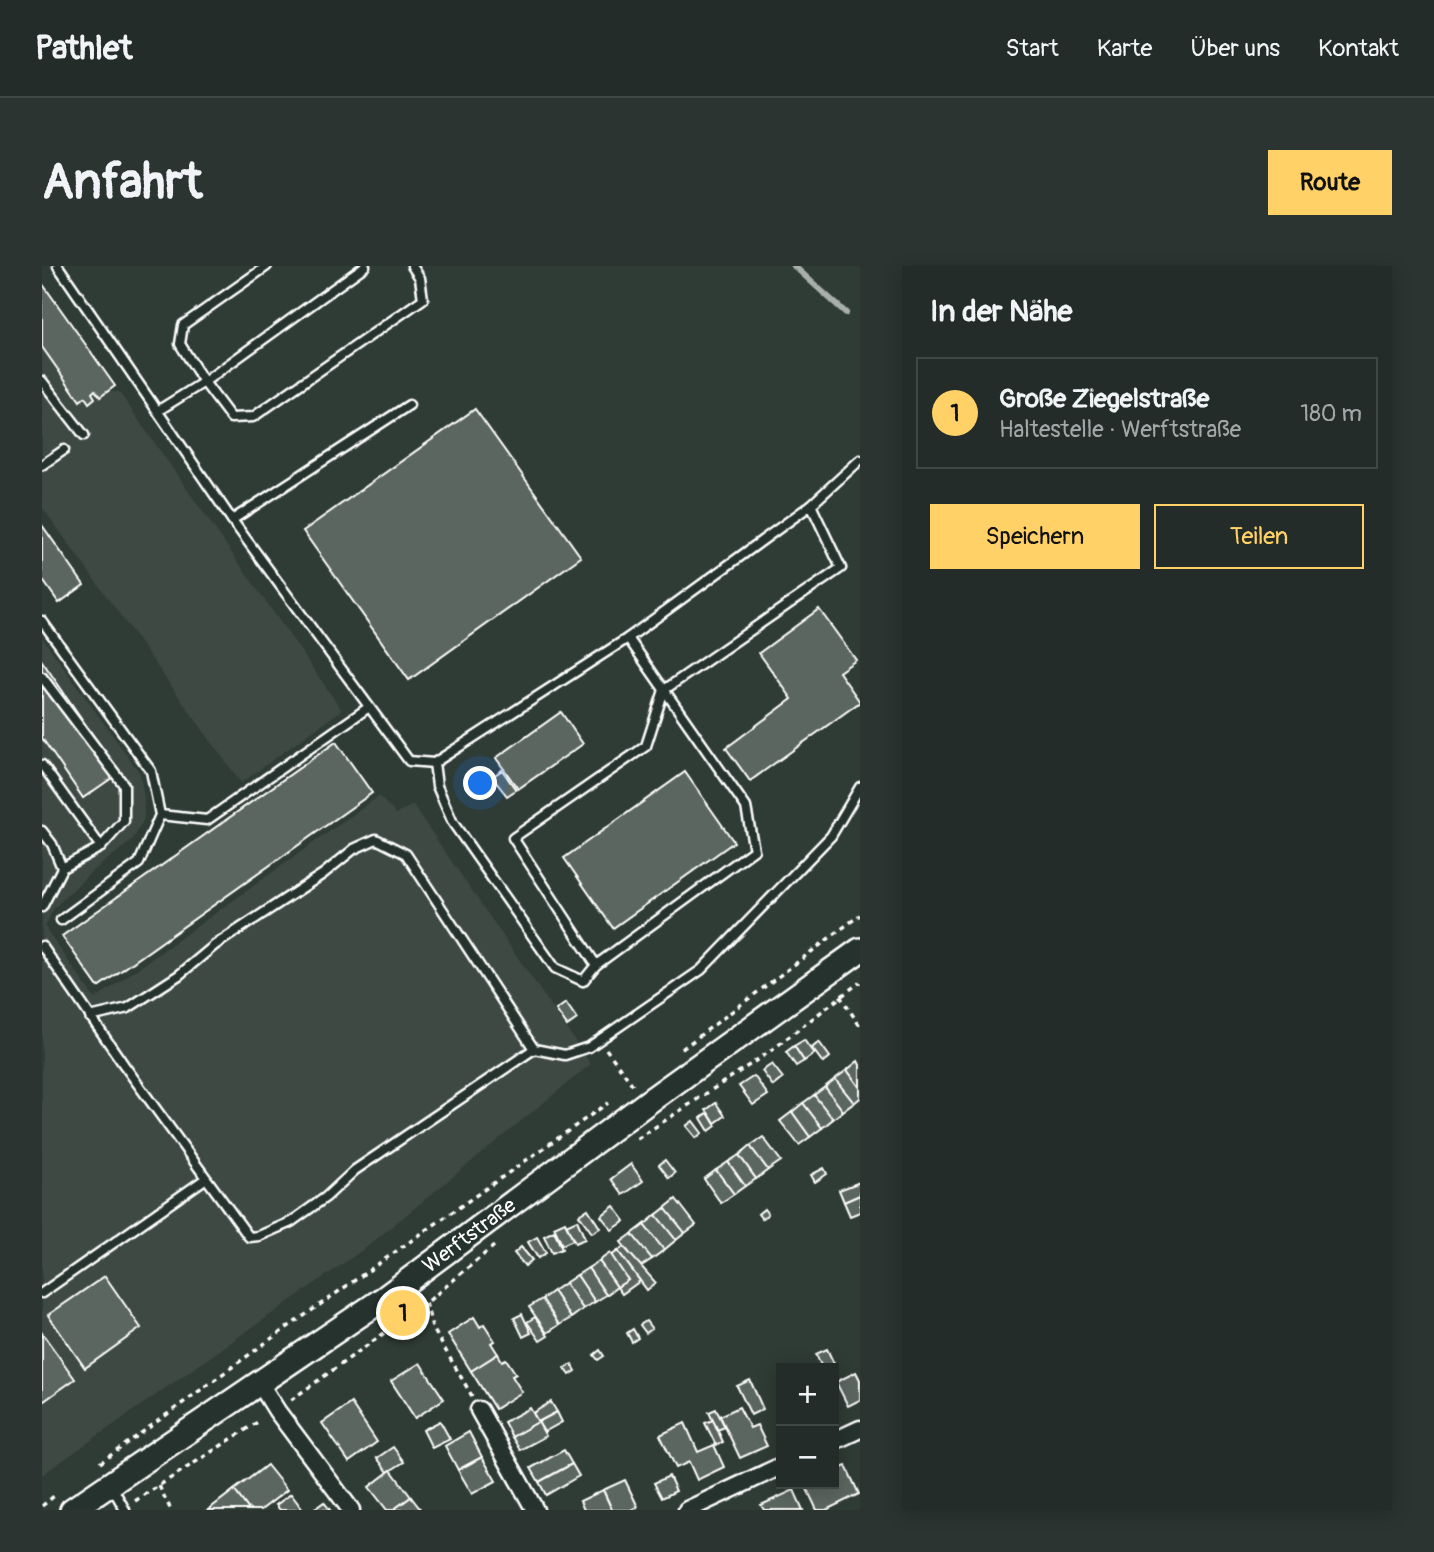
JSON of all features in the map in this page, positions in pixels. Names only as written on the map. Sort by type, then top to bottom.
[{"type":"main road","name":"Werftstraße","points":[[68,1499],[104,1474],[259,1382],[414,1276],[860,950]]},
{"type":"street","points":[[259,1382],[276,1410],[351,1510]]},
{"type":"street","points":[[479,1409],[535,1510]]},
{"type":"street","points":[[839,1439],[860,1429]]},
{"type":"street","points":[[687,1510],[776,1468]]},
{"type":"lane","points":[[58,266],[232,520],[409,761],[433,763],[628,638],[811,505],[860,460]]},
{"type":"lane","points":[[267,266],[183,325],[180,344],[204,382],[232,418],[253,416],[423,299],[420,278],[412,266]]},
{"type":"lane","points":[[159,410],[204,382],[365,266]]},
{"type":"lane","points":[[42,381],[84,435]]},
{"type":"lane","points":[[232,520],[410,405]]},
{"type":"lane","points":[[42,465],[64,450]]},
{"type":"lane","points":[[596,965],[513,838],[646,746],[664,691],[841,568],[811,505]]},
{"type":"lane","points":[[42,621],[151,771],[160,815],[139,863],[61,920]]},
{"type":"lane","points":[[433,763],[436,786],[453,823],[555,968],[583,981],[596,965],[754,850],[746,807],[628,638]]},
{"type":"lane","points":[[42,677],[124,785],[124,821],[101,847],[62,868],[42,907]]},
{"type":"lane","points":[[160,815],[207,820],[369,707]]},
{"type":"lane","points":[[42,765],[101,847]]},
{"type":"lane","points":[[42,946],[205,1179],[249,1237],[258,1236],[291,1223],[326,1198],[355,1170],[534,1049],[565,1055],[589,1047],[701,970],[831,836],[860,787]]},
{"type":"lane","points":[[42,831],[52,844],[62,868]]},
{"type":"lane","points":[[90,1017],[128,1008],[179,975],[215,945],[323,874],[354,849],[376,839],[406,854],[534,1049]]},
{"type":"lane","points":[[42,1293],[205,1179]]},
{"type":"lane","points":[[104,1474],[125,1509]]},
{"type":"path","points":[[682,1049],[860,915]]},
{"type":"path","points":[[824,976],[860,1026]]},
{"type":"path","points":[[627,1147],[769,1052],[860,982]]},
{"type":"path","points":[[589,1047],[593,1053],[604,1046],[627,1077]]},
{"type":"path","points":[[633,1085],[642,1078]]},
{"type":"path","points":[[104,1474],[268,1341],[610,1101]]},
{"type":"path","points":[[125,1509],[276,1410],[426,1303],[497,1243]]},
{"type":"path","points":[[414,1276],[426,1303],[432,1327],[479,1409]]},
{"type":"path","points":[[159,1486],[171,1510]]},
{"type":"path","points":[[42,1506],[68,1499]]},
{"type":"shaded area","points":[[42,283],[115,386],[109,392],[119,392],[342,710],[241,783],[42,507]]},
{"type":"shaded area","points":[[42,637],[140,773],[144,798],[144,819],[132,841],[89,874],[54,908],[45,927],[95,999],[379,796],[396,814],[413,805],[591,1064],[367,1247],[42,1475]]},
{"type":"building","points":[[42,283],[115,386],[100,397],[95,390],[92,393],[95,398],[89,403],[85,397],[80,401],[42,347]]},
{"type":"building","points":[[475,409],[581,557],[409,680],[303,531]]},
{"type":"building","points":[[42,525],[84,585],[59,603],[42,579]]},
{"type":"building","points":[[819,609],[856,660],[839,672],[860,702],[750,781],[726,748],[792,699],[759,653]]},
{"type":"building","points":[[42,661],[119,773],[83,798],[42,738]]},
{"type":"building","points":[[561,712],[583,744],[518,789],[496,758]]},
{"type":"building","points":[[336,742],[372,793],[98,987],[62,936]]},
{"type":"building","points":[[502,770],[516,790],[507,796],[492,777]]},
{"type":"building","points":[[685,772],[734,842],[613,928],[564,858]]},
{"type":"building","points":[[566,1003],[577,1019],[567,1026],[556,1010]]},
{"type":"building","points":[[804,1040],[814,1054],[804,1061],[794,1046]]},
{"type":"building","points":[[819,1042],[830,1057],[823,1063],[812,1048]]},
{"type":"building","points":[[794,1046],[804,1061],[796,1066],[786,1052]]},
{"type":"building","points":[[858,1061],[860,1065],[860,1088],[847,1070]]},
{"type":"building","points":[[772,1064],[783,1078],[773,1086],[762,1071]]},
{"type":"building","points":[[847,1070],[860,1088],[860,1098],[854,1103],[835,1079]]},
{"type":"building","points":[[754,1076],[768,1095],[753,1105],[739,1086]]},
{"type":"building","points":[[835,1079],[854,1103],[843,1111],[825,1087]]},
{"type":"building","points":[[825,1087],[843,1111],[833,1119],[814,1095]]},
{"type":"building","points":[[814,1095],[833,1119],[822,1128],[803,1103]]},
{"type":"building","points":[[716,1103],[725,1116],[715,1123],[706,1110]]},
{"type":"building","points":[[803,1103],[822,1128],[810,1137],[792,1112]]},
{"type":"building","points":[[792,1112],[810,1137],[799,1145],[780,1121]]},
{"type":"building","points":[[708,1113],[716,1126],[709,1131],[701,1118]]},
{"type":"building","points":[[693,1121],[702,1133],[696,1138],[686,1126]]},
{"type":"building","points":[[763,1137],[781,1161],[768,1170],[750,1146]]},
{"type":"building","points":[[750,1146],[768,1170],[756,1179],[739,1155]]},
{"type":"building","points":[[739,1155],[756,1179],[745,1186],[728,1162]]},
{"type":"building","points":[[665,1160],[675,1173],[669,1178],[659,1165]]},
{"type":"building","points":[[728,1162],[745,1186],[734,1194],[716,1170]]},
{"type":"building","points":[[631,1164],[643,1181],[623,1195],[611,1179]]},
{"type":"building","points":[[824,1168],[827,1174],[815,1182],[811,1175]]},
{"type":"building","points":[[716,1170],[734,1194],[721,1203],[704,1179]]},
{"type":"building","points":[[860,1182],[860,1195],[844,1202],[839,1190]]},
{"type":"building","points":[[860,1195],[860,1212],[850,1216],[844,1202]]},
{"type":"building","points":[[676,1199],[696,1225],[685,1233],[665,1208]]},
{"type":"building","points":[[614,1206],[625,1221],[612,1230],[601,1216]]},
{"type":"building","points":[[665,1208],[685,1233],[676,1240],[656,1215]]},
{"type":"building","points":[[588,1209],[600,1228],[592,1233],[579,1215]]},
{"type":"building","points":[[764,1209],[768,1214],[762,1219],[758,1214]]},
{"type":"building","points":[[656,1215],[676,1240],[664,1250],[644,1225]]},
{"type":"building","points":[[577,1220],[585,1239],[575,1243],[566,1225]]},
{"type":"building","points":[[565,1222],[573,1240],[562,1245],[554,1227]]},
{"type":"building","points":[[644,1225],[664,1250],[652,1259],[632,1234]]},
{"type":"building","points":[[554,1231],[562,1249],[552,1253],[544,1236]]},
{"type":"building","points":[[632,1234],[652,1259],[640,1267],[621,1242]]},
{"type":"building","points":[[537,1237],[546,1253],[538,1258],[528,1242]]},
{"type":"building","points":[[521,1247],[532,1260],[525,1266],[514,1253]]},
{"type":"building","points":[[624,1247],[656,1283],[647,1290],[618,1251]]},
{"type":"building","points":[[618,1251],[640,1281],[622,1294],[617,1287],[628,1280],[611,1256]]},
{"type":"building","points":[[610,1253],[628,1280],[617,1287],[599,1261]]},
{"type":"building","points":[[599,1261],[617,1287],[606,1295],[588,1268]]},
{"type":"building","points":[[588,1268],[606,1295],[595,1302],[577,1275]]},
{"type":"building","points":[[577,1275],[595,1302],[583,1309],[565,1283]]},
{"type":"building","points":[[105,1276],[141,1328],[85,1368],[48,1315]]},
{"type":"building","points":[[565,1283],[583,1309],[571,1318],[553,1291]]},
{"type":"building","points":[[553,1291],[571,1318],[559,1325],[542,1299]]},
{"type":"building","points":[[542,1299],[559,1325],[547,1333],[529,1307]]},
{"type":"building","points":[[522,1314],[531,1333],[523,1337],[514,1318]]},
{"type":"building","points":[[474,1317],[480,1327],[484,1324],[495,1341],[491,1343],[498,1354],[471,1371],[448,1334]]},
{"type":"building","points":[[535,1317],[548,1336],[540,1341],[527,1322]]},
{"type":"building","points":[[646,1321],[652,1329],[646,1333],[640,1325]]},
{"type":"building","points":[[633,1329],[638,1338],[632,1342],[627,1333]]},
{"type":"building","points":[[42,1333],[75,1379],[44,1401],[42,1398]]},
{"type":"building","points":[[827,1349],[834,1363],[820,1363],[816,1354]]},
{"type":"building","points":[[600,1350],[604,1356],[598,1360],[594,1355]]},
{"type":"building","points":[[498,1354],[502,1361],[506,1359],[516,1374],[512,1376],[522,1392],[495,1409],[471,1371]]},
{"type":"building","points":[[420,1363],[444,1399],[415,1418],[391,1381]]},
{"type":"building","points":[[572,1364],[576,1371],[570,1375],[565,1368]]},
{"type":"building","points":[[856,1372],[860,1380],[860,1400],[848,1406],[839,1388],[839,1380]]},
{"type":"building","points":[[750,1380],[763,1409],[751,1415],[737,1386]]},
{"type":"building","points":[[551,1402],[557,1412],[538,1422],[533,1413]]},
{"type":"building","points":[[351,1403],[377,1442],[349,1462],[322,1423]]},
{"type":"building","points":[[739,1407],[750,1428],[757,1425],[767,1446],[740,1458],[720,1416]]},
{"type":"building","points":[[530,1408],[538,1422],[512,1437],[504,1422]]},
{"type":"building","points":[[716,1409],[725,1427],[717,1430],[709,1412]]},
{"type":"building","points":[[557,1412],[562,1422],[544,1432],[538,1422]]},
{"type":"building","points":[[713,1420],[723,1442],[716,1445],[705,1423]]},
{"type":"building","points":[[440,1421],[450,1439],[432,1448],[423,1430]]},
{"type":"building","points":[[538,1422],[546,1436],[520,1450],[512,1437]]},
{"type":"building","points":[[685,1423],[698,1452],[714,1445],[724,1467],[697,1480],[689,1462],[676,1468],[660,1435]]},
{"type":"building","points":[[469,1432],[482,1457],[458,1470],[445,1446]]},
{"type":"building","points":[[393,1447],[404,1462],[388,1472],[377,1458]]},
{"type":"building","points":[[564,1450],[572,1464],[539,1482],[531,1468]]},
{"type":"building","points":[[482,1457],[496,1481],[472,1494],[458,1470]]},
{"type":"building","points":[[572,1464],[579,1476],[546,1495],[539,1482]]},
{"type":"building","points":[[267,1465],[287,1490],[261,1510],[249,1510],[234,1490]]},
{"type":"building","points":[[846,1466],[859,1494],[826,1510],[817,1510],[807,1489],[839,1489],[839,1469]]},
{"type":"building","points":[[391,1470],[411,1497],[393,1510],[387,1510],[369,1487]]},
{"type":"building","points":[[669,1476],[676,1491],[662,1498],[654,1483]]},
{"type":"building","points":[[625,1480],[638,1507],[631,1510],[612,1510],[603,1490]]},
{"type":"building","points":[[234,1490],[249,1510],[208,1510]]},
{"type":"building","points":[[603,1490],[612,1510],[584,1510],[580,1501]]},
{"type":"building","points":[[794,1490],[803,1510],[764,1510],[761,1505]]},
{"type":"building","points":[[291,1494],[303,1510],[280,1510],[276,1505]]},
{"type":"building","points":[[411,1497],[421,1510],[393,1510]]},
{"type":"building","points":[[324,1502],[330,1510],[313,1510]]},
{"type":"waterway","points":[[794,266],[846,313]]},
{"type":"place","name":"Große Ziegelstraße","points":[[403,1313]]}]
